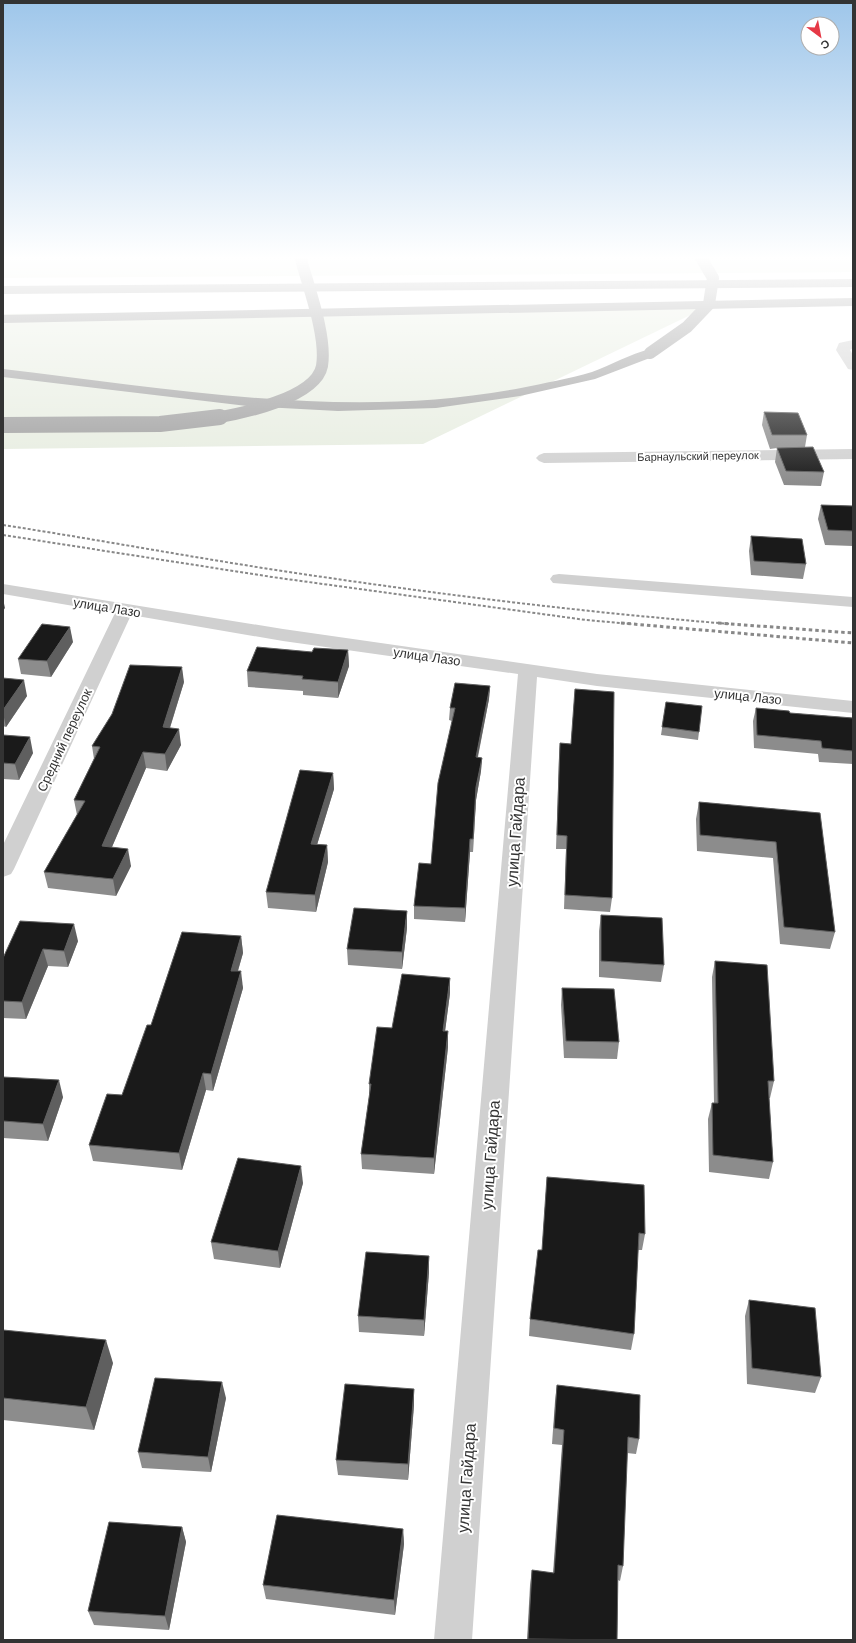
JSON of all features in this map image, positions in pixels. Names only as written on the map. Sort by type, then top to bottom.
[{"type":"highway","points":[[3,425],[184,422],[253,411],[280,402],[302,390],[312,381],[322,367],[321,340],[319,333]]},
{"type":"highway","points":[[3,373],[247,402],[338,408],[436,404],[520,392],[595,375],[650,353],[679,333]]},
{"type":"street","points":[[853,344],[844,346],[843,350],[853,366]]},
{"type":"street","name":"Барнаульский переулок","points":[[544,458],[853,454]]},
{"type":"street","points":[[558,578],[853,602]]},
{"type":"street","name":"улица Лазо","points":[[3,590],[283,635],[528,670],[604,680],[853,707]]},
{"type":"street","name":"Средний переулок","points":[[3,869],[125,610]]},
{"type":"street","name":"улица Гайдара","points":[[453,1640],[528,670]]},
{"type":"shaded area","points":[[3,333],[654,333],[423,444],[3,449]]},
{"type":"building","points":[[764,412],[798,413],[807,435],[772,435]]},
{"type":"building","points":[[813,447],[824,472],[786,471],[777,448]]},
{"type":"building","points":[[821,505],[853,506],[853,531],[828,530]]},
{"type":"building","points":[[751,536],[802,539],[806,564],[754,561]]},
{"type":"building","points":[[42,624],[70,627],[47,661],[18,659]]},
{"type":"building","points":[[257,647],[312,652],[314,648],[348,650],[338,682],[302,679],[303,676],[247,671]]},
{"type":"building","points":[[130,665],[182,667],[163,727],[179,729],[165,754],[143,752],[102,846],[128,849],[113,879],[44,872],[85,801],[74,800],[100,747],[92,746],[112,714]]},
{"type":"building","points":[[3,678],[24,680],[3,710]]},
{"type":"building","points":[[455,683],[490,686],[476,757],[482,758],[476,787],[473,839],[470,839],[465,908],[414,906],[419,863],[431,864],[438,783],[455,708],[450,708]]},
{"type":"building","points":[[575,689],[614,692],[612,898],[565,895],[567,836],[557,835],[560,743],[571,744]]},
{"type":"building","points":[[666,702],[702,706],[699,732],[662,727]]},
{"type":"building","points":[[756,708],[789,711],[790,713],[853,718],[853,751],[822,748],[821,741],[757,735]]},
{"type":"building","points":[[3,735],[30,737],[15,764],[3,763]]},
{"type":"building","points":[[300,770],[333,773],[311,844],[327,845],[315,895],[266,892]]},
{"type":"building","points":[[699,802],[820,813],[835,932],[784,927],[776,842],[700,835]]},
{"type":"building","points":[[354,908],[407,911],[402,952],[347,949]]},
{"type":"building","points":[[601,915],[662,918],[664,965],[601,961]]},
{"type":"building","points":[[20,921],[74,924],[64,951],[43,949],[22,1002],[3,1001],[3,958]]},
{"type":"building","points":[[182,932],[241,936],[231,971],[241,971],[211,1074],[203,1073],[179,1153],[89,1145],[107,1094],[122,1095],[147,1025],[151,1025]]},
{"type":"building","points":[[715,961],[767,965],[774,1081],[768,1081],[773,1162],[713,1155],[712,1103],[718,1103]]},
{"type":"building","points":[[402,974],[450,978],[443,1031],[448,1031],[434,1158],[361,1154],[377,1027],[392,1028]]},
{"type":"building","points":[[562,988],[614,989],[619,1042],[566,1041]]},
{"type":"building","points":[[3,1077],[59,1080],[43,1124],[3,1121]]},
{"type":"building","points":[[238,1158],[301,1166],[278,1251],[211,1242]]},
{"type":"building","points":[[547,1177],[644,1185],[645,1234],[639,1233],[634,1334],[530,1319],[538,1250],[542,1250]]},
{"type":"building","points":[[366,1252],[429,1256],[424,1320],[358,1316]]},
{"type":"building","points":[[749,1300],[815,1308],[821,1377],[752,1368]]},
{"type":"building","points":[[3,1330],[106,1340],[86,1407],[3,1398]]},
{"type":"building","points":[[155,1378],[222,1382],[208,1457],[138,1452]]},
{"type":"building","points":[[345,1384],[414,1389],[408,1464],[336,1460]]},
{"type":"building","points":[[557,1385],[640,1395],[639,1439],[628,1437],[623,1566],[618,1565],[617,1640],[528,1639],[532,1570],[554,1573],[564,1430],[554,1428]]},
{"type":"building","points":[[277,1515],[403,1529],[394,1600],[263,1585]]},
{"type":"building","points":[[109,1522],[182,1527],[165,1616],[88,1611]]},
{"type":"railway","points":[[3,525],[242,565],[389,586],[560,608],[728,624]]},
{"type":"railway","points":[[3,535],[272,577],[586,620],[632,624]]},
{"type":"railway","points":[[621,623],[853,643]]},
{"type":"railway","points":[[718,623],[728,624]]},
{"type":"railway","points":[[728,624],[853,633]]}]
